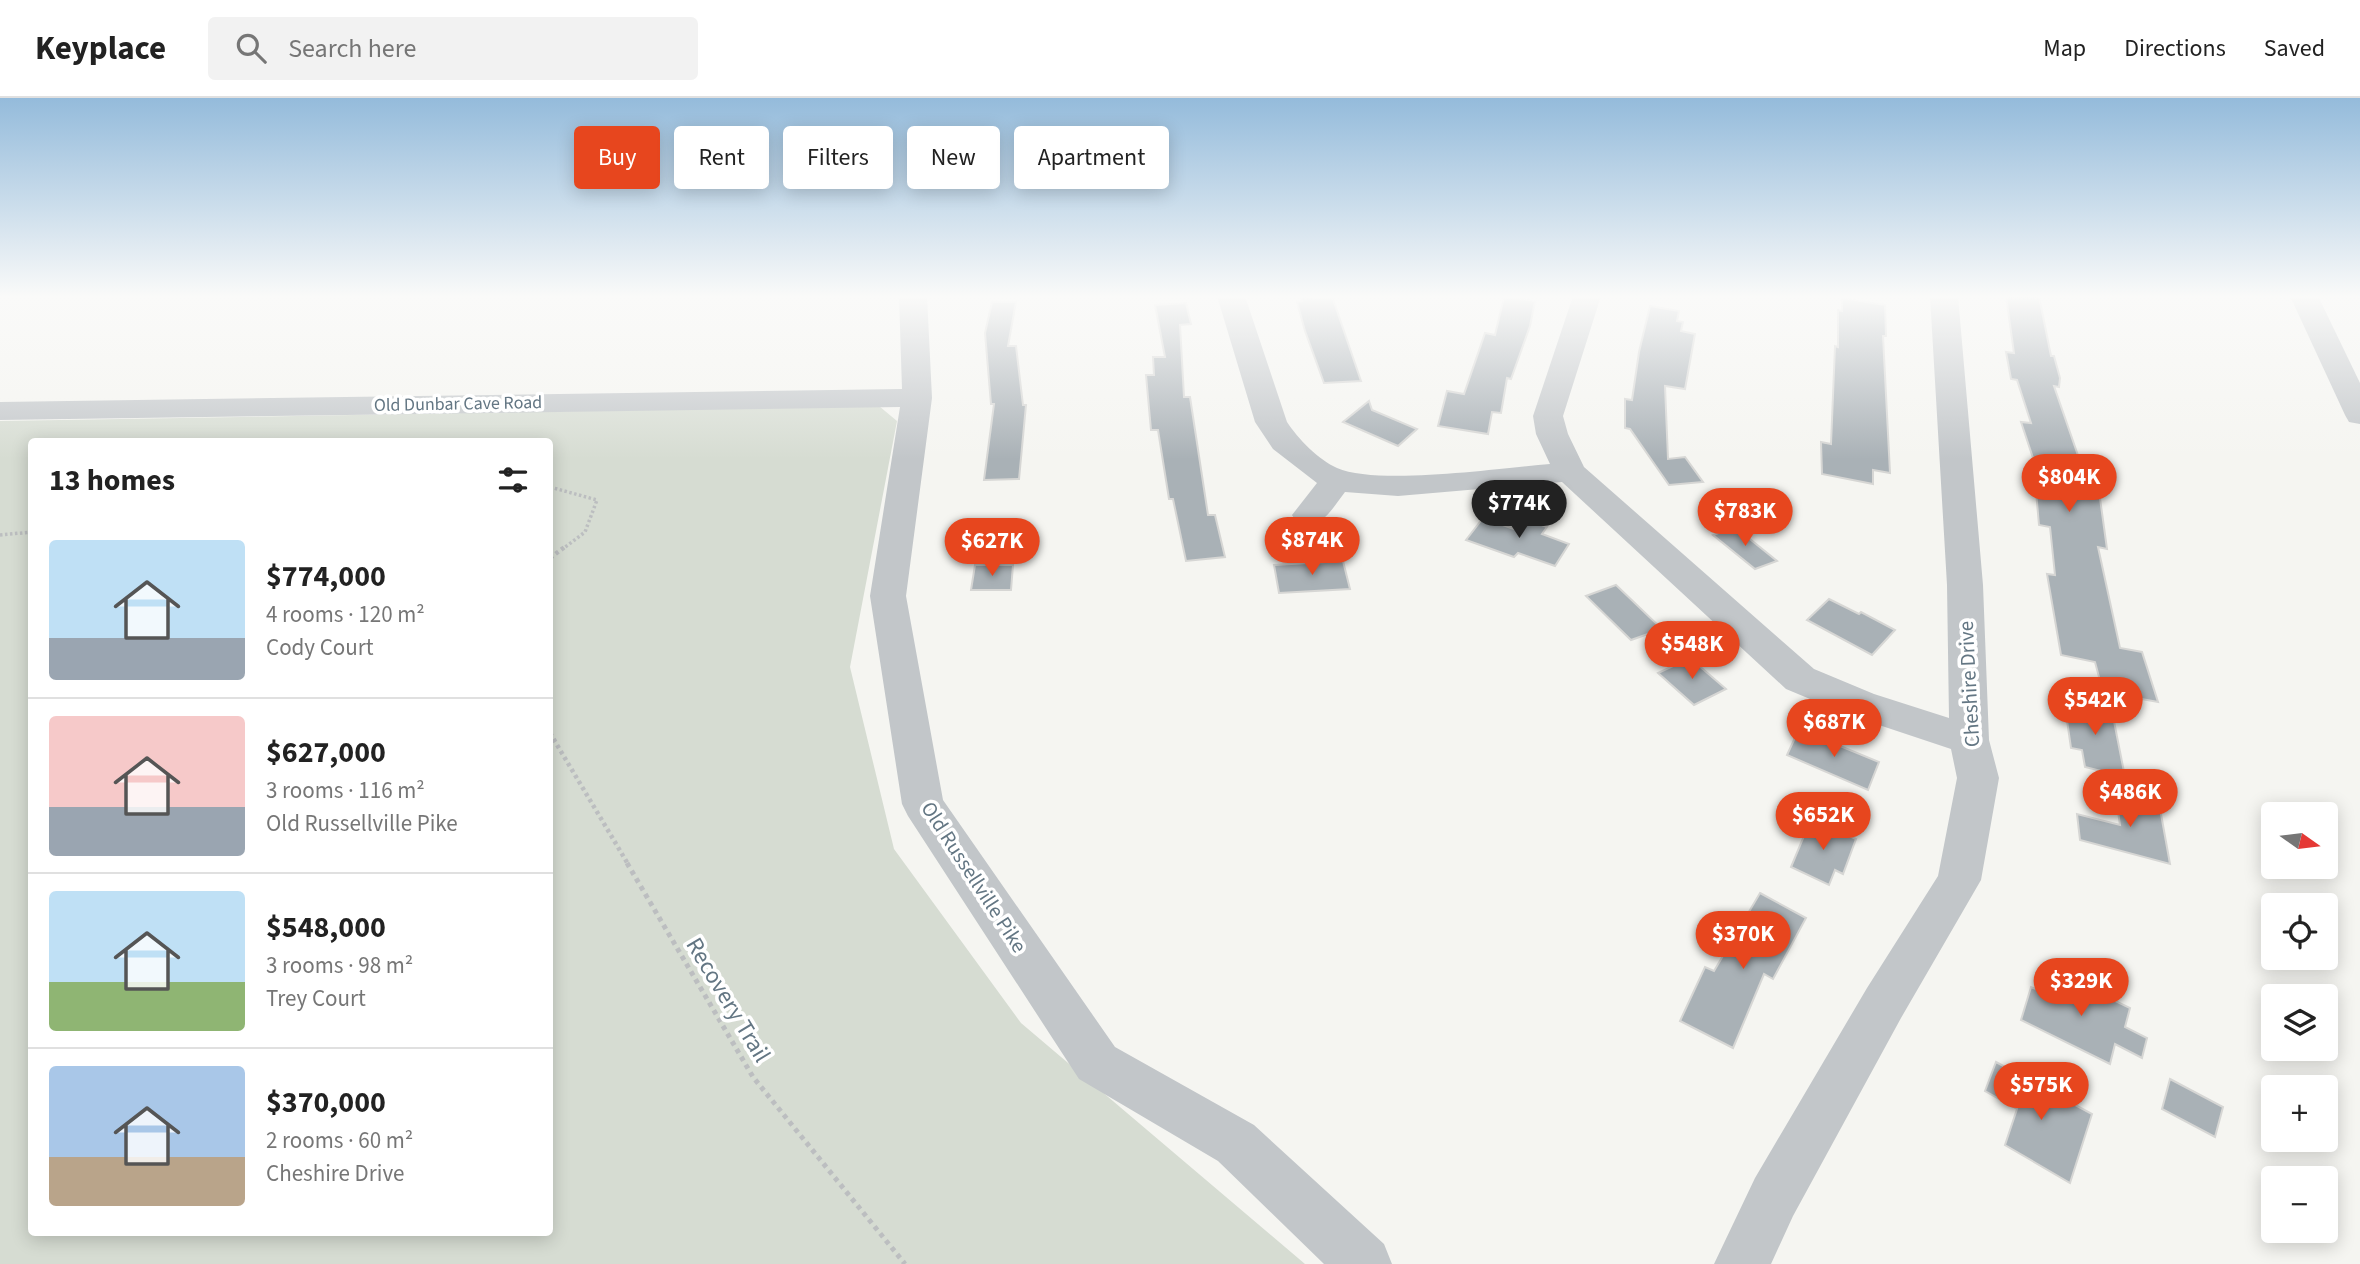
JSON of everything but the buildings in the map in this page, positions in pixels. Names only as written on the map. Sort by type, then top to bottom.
[{"type":"street","name":"Old Russellville Pike","points":[[915,350],[917,398],[888,596],[923,804],[1097,1063],[1236,1143],[1364,1264]]},
{"type":"street","points":[[1248,350],[1271,422],[1284,442],[1324,475],[1398,486],[1570,472]]},
{"type":"street","points":[[1569,350],[1548,416],[1552,434],[1570,472],[1800,679],[1860,704],[1969,740]]},
{"type":"street","name":"Cheshire Drive","points":[[1742,1264],[1774,1197],[1884,1003],[1959,880],[1978,778],[1969,740],[1965,584],[1948,350]]},
{"type":"street","points":[[2330,350],[2360,415]]},
{"type":"street","name":"Old Dunbar Cave Road","points":[[0,411],[917,398]]},
{"type":"street","points":[[1309,515],[1338,479]]},
{"type":"path","points":[[553,488],[597,500],[585,531],[553,556]]},
{"type":"path","points":[[0,535],[28,532]]},
{"type":"path","name":"Recovery Trail","points":[[553,738],[753,1077],[905,1264]]},
{"type":"shaded area","points":[[879,406],[897,421],[850,667],[894,849],[1021,1023],[1305,1264],[0,1264],[0,421]]}]
